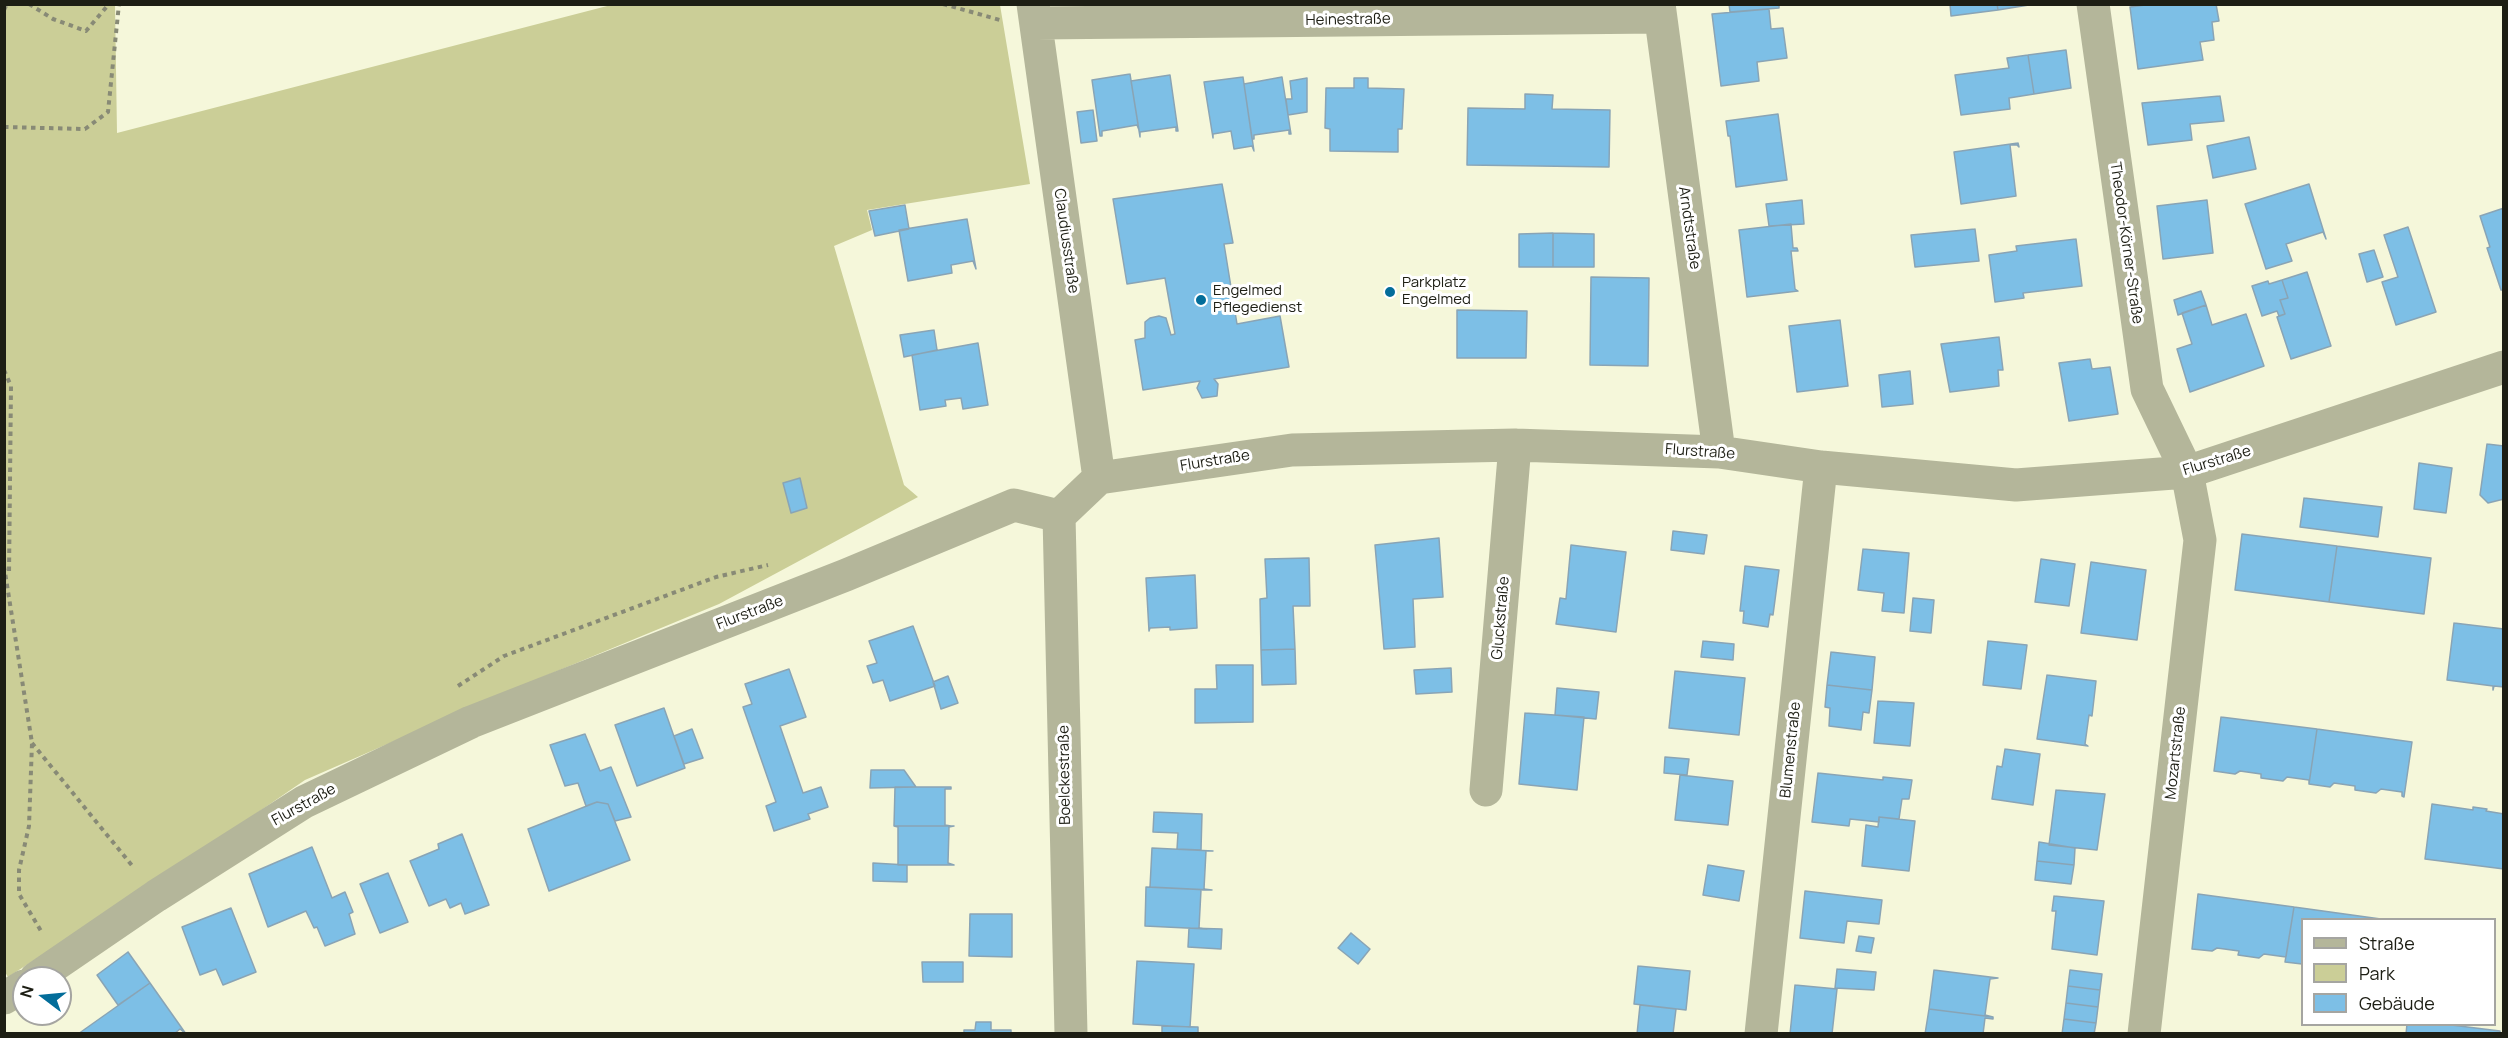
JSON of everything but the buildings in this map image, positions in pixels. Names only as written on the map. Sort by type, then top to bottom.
[{"type":"street","name":"Theodor-Körner-Straße","points":[[2093,4],[2147,388],[2187,472]]},
{"type":"street","name":"Heinestraße","points":[[1035,14],[1659,11]]},
{"type":"street","name":"Arndtstraße","points":[[1659,11],[1719,452]]},
{"type":"street","name":"Claudiusstraße","points":[[1035,14],[1098,478]]},
{"type":"street","name":"Flurstraße","points":[[1098,478],[1292,450],[1515,445],[1719,452],[1821,467],[2016,485],[2187,472],[2504,367]]},
{"type":"street","name":"Gluckstraße","points":[[1486,790],[1515,445]]},
{"type":"street","name":"Blumenstraße","points":[[1761,1034],[1821,467]]},
{"type":"street","name":"Mozartstraße","points":[[2144,1034],[2200,540],[2187,472]]},
{"type":"street","points":[[1059,516],[1098,478]]},
{"type":"street","name":"Flurstraße","points":[[54,966],[156,896],[304,802],[471,722],[846,575],[1014,505],[1059,516]]},
{"type":"street","name":"Boelckestraße","points":[[1059,516],[1071,1034]]},
{"type":"path","points":[[4,10],[7,4]]},
{"type":"path","points":[[29,4],[53,19],[86,31],[110,4]]},
{"type":"path","points":[[4,127],[85,129],[108,112],[119,4]]},
{"type":"path","points":[[854,4],[887,4]]},
{"type":"path","points":[[943,4],[992,20],[1035,14]]},
{"type":"path","points":[[4,370],[11,386],[9,583]]},
{"type":"path","points":[[4,566],[9,583],[32,743],[29,826],[19,870],[19,894],[46,966]]},
{"type":"green space","points":[[5,5],[115,5],[117,133],[611,5],[1000,5],[1030,184],[867,210],[872,230],[834,246],[904,485],[918,497],[719,604],[509,691],[305,780],[184,863],[25,966],[12,966],[12,974],[8,977],[5,972]]},
{"type":"place","name":"Parkplatz Engelmed","points":[[1390,292]]},
{"type":"place","name":"Engelmed Pflegedienst","points":[[1201,300]]}]
